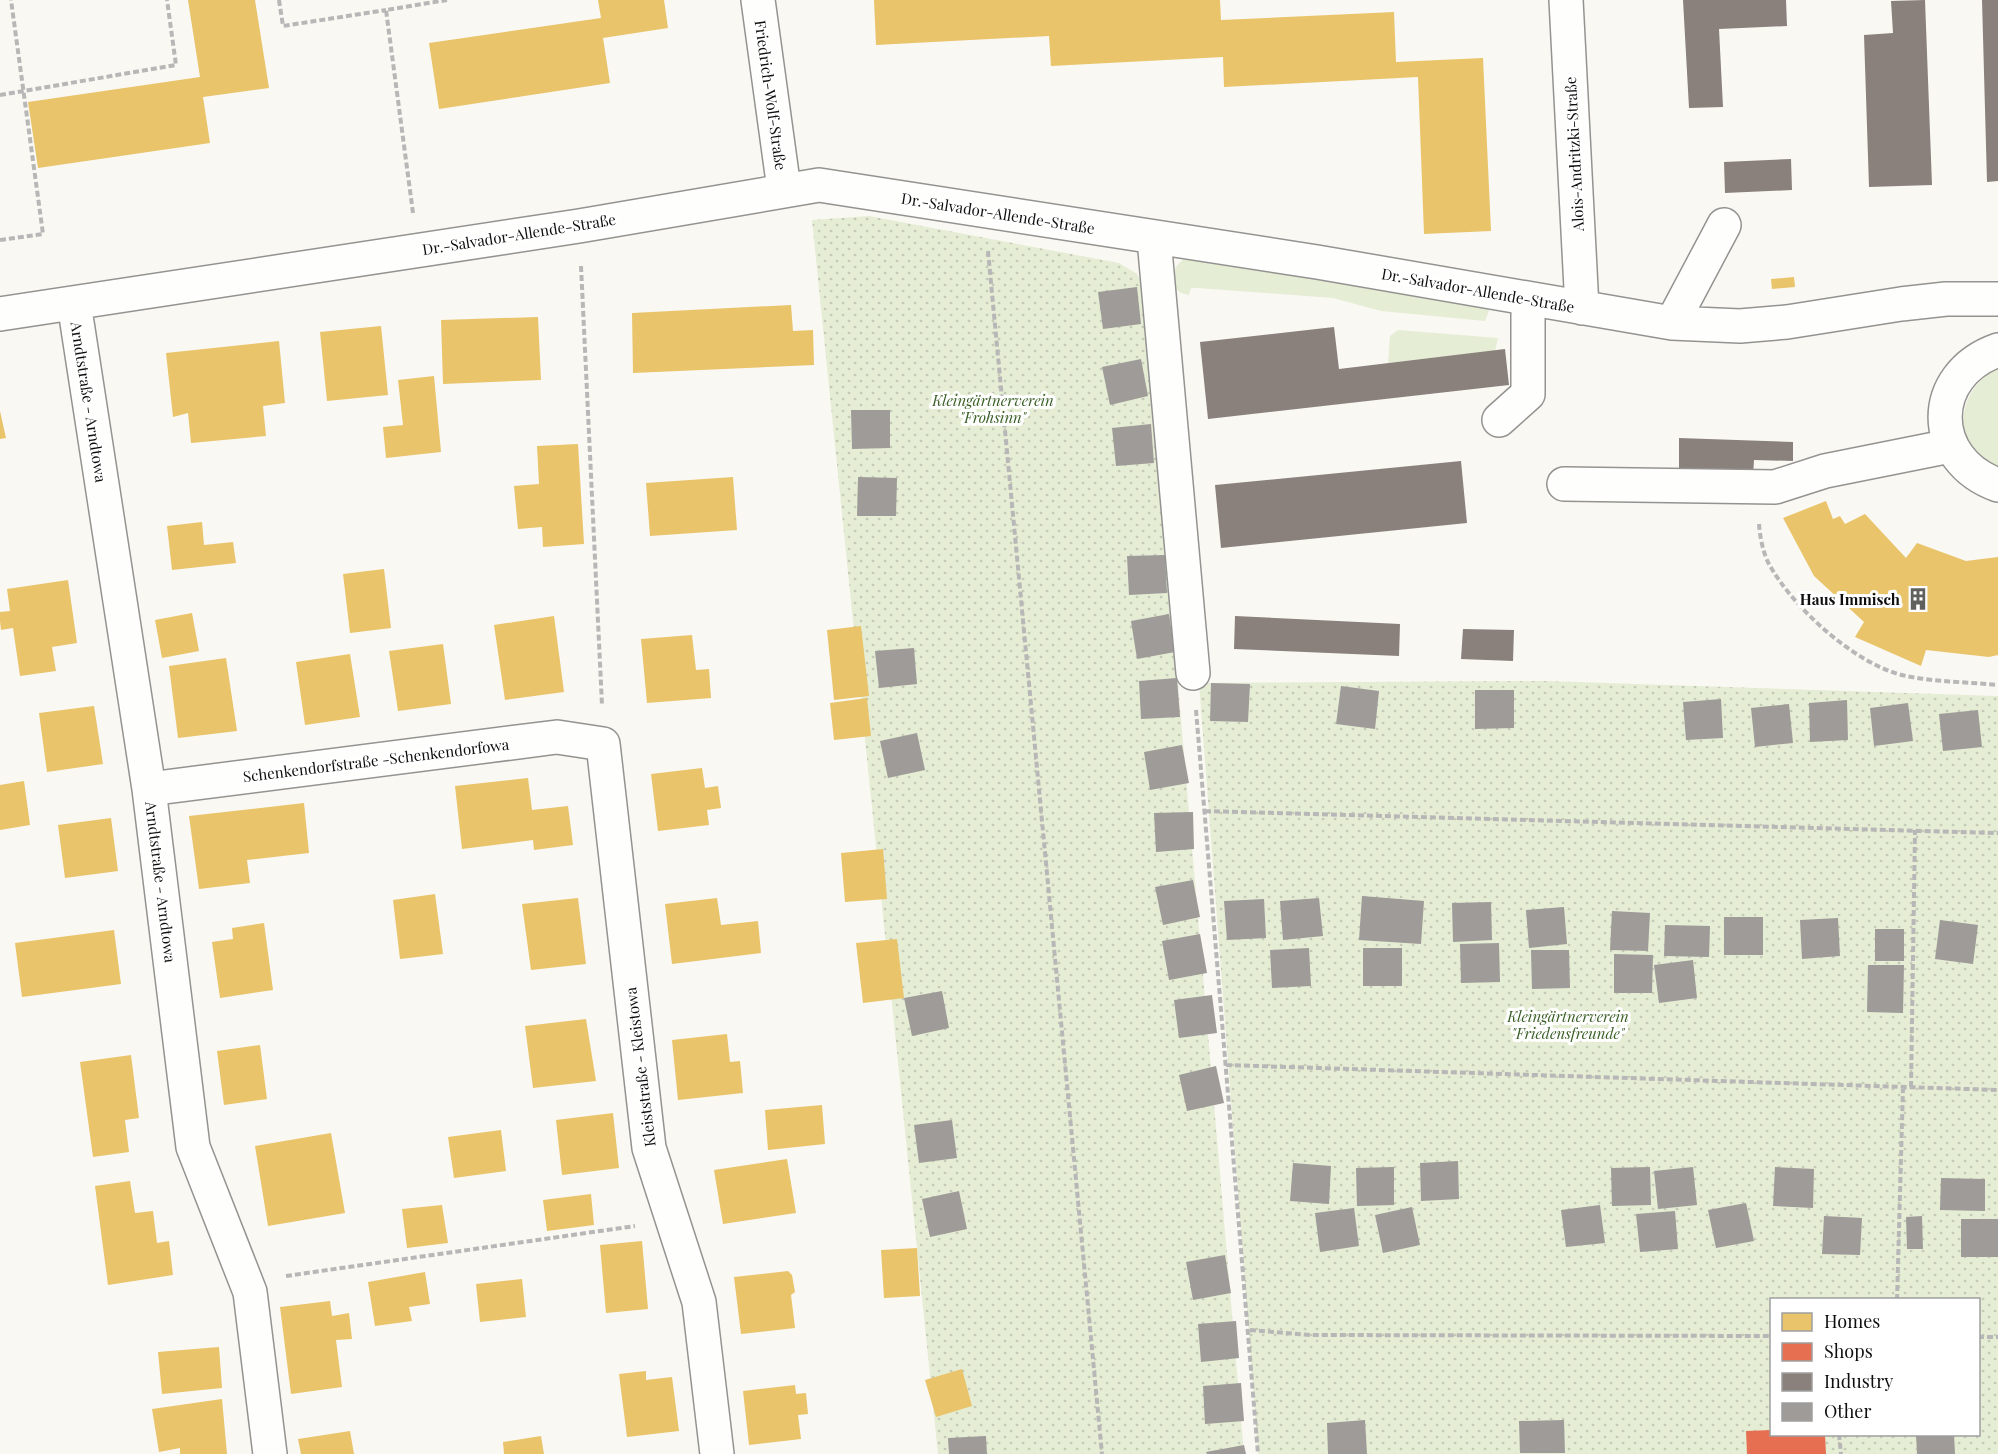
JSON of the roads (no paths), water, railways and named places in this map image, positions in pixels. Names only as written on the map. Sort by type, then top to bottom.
[{"type":"street","name":"Friedrich-Wolf-Straße","points":[[758,0],[784,189]]},
{"type":"street","name":"Alois-Andritzki-Straße","points":[[1566,0],[1582,308]]},
{"type":"street","name":"Dr.-Salvador-Allende-Straße","points":[[0,314],[579,226],[819,184],[1154,239],[1317,262],[1672,322],[1740,326],[1787,322],[1901,303],[1946,299],[1998,299]]},
{"type":"street","points":[[1672,322],[1724,225]]},
{"type":"street","points":[[1154,239],[1193,673]]},
{"type":"street","points":[[1499,420],[1528,394],[1528,299]]},
{"type":"street","name":"Arndtstraße - Arndtowa","points":[[74,303],[149,789],[193,1147],[250,1292],[270,1454]]},
{"type":"street","points":[[1998,350],[1975,361],[1958,377],[1947,399],[1945,423],[1950,446],[1963,464],[1980,479],[1998,485]]},
{"type":"street","points":[[1563,484],[1775,487],[1825,471],[1950,446]]},
{"type":"street","name":"Schenkendorfstraße -Schenkendorfowa","points":[[149,789],[557,737],[603,744]]},
{"type":"street","name":"Kleiststraße - Kleistowa","points":[[603,744],[649,1148],[699,1302],[717,1454]]},
{"type":"place","name":"Haus Immisch","points":[[1918,599]]},
{"type":"park label","name":"Kleingärtnerverein \"Frohsinn\"","points":[[993,408]]},
{"type":"park label","name":"Kleingärtnerverein \"Friedensfreunde\"","points":[[1568,1024]]}]
